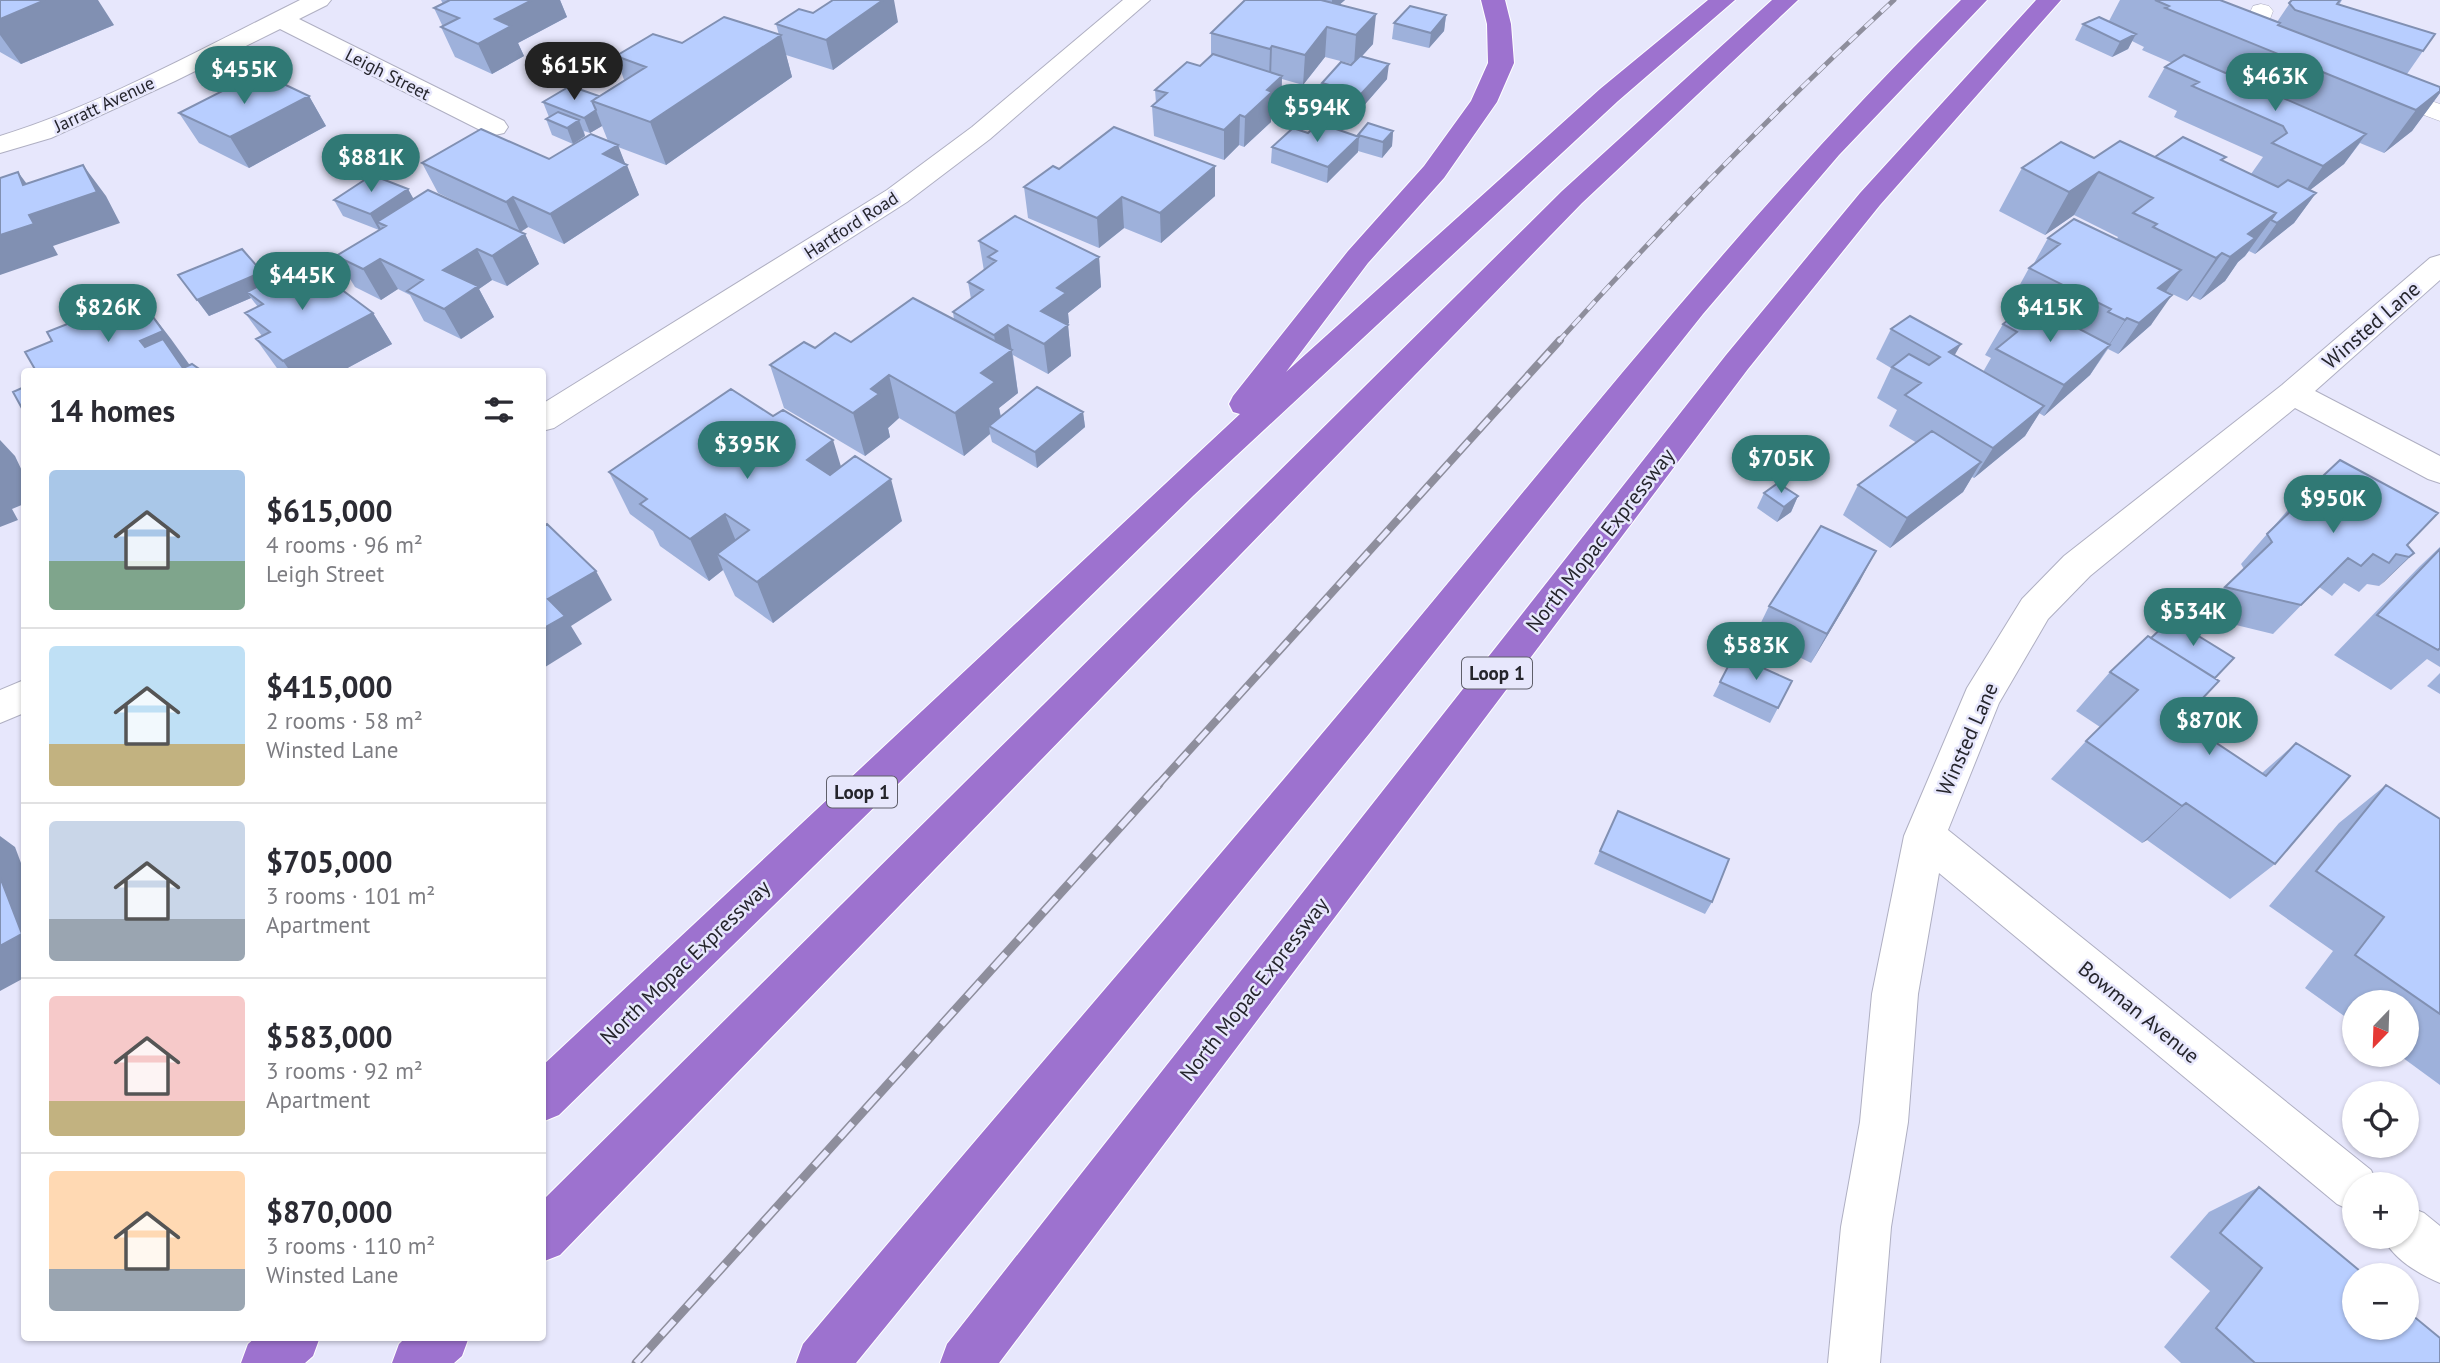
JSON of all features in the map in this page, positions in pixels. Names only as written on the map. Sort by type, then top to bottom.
[{"type":"highway","points":[[1182,486],[1358,257],[1434,172],[1483,102],[1500,63],[1499,24],[1493,0]]},
{"type":"highway","name":"North Mopac Expressway","points":[[546,1095],[1182,486],[1609,95],[1723,0]]},
{"type":"highway","points":[[546,1233],[1572,197],[1786,0]]},
{"type":"highway","points":[[822,1363],[1427,635],[1686,314],[1829,150],[1975,0]]},
{"type":"highway","name":"North Mopac Expressway","points":[[967,1363],[1737,362],[1870,199],[2049,0]]},
{"type":"highway","points":[[267,1363],[290,1341]]},
{"type":"highway","points":[[418,1363],[439,1341]]},
{"type":"street","name":"Jarratt Avenue","points":[[0,145],[42,132],[282,20],[319,0]]},
{"type":"street","name":"Hartford Road","points":[[546,417],[897,196],[981,134],[1138,0]]},
{"type":"street","name":"Leigh Street","points":[[282,20],[495,127]]},
{"type":"street","name":"Winsted Lane","points":[[1854,1363],[1866,1227],[1884,1122],[1895,994],[1925,836],[1981,699],[2035,609],[2077,566],[2293,393],[2440,264]]},
{"type":"street","points":[[2293,393],[2440,471]]},
{"type":"street","points":[[0,707],[21,697]]},
{"type":"street","name":"Bowman Avenue","points":[[1925,836],[2342,1178]]},
{"type":"street","points":[[2419,1241],[2440,1258]]},
{"type":"lane","points":[[2261,11],[2255,27],[2268,46],[2303,61]]},
{"type":"lane","points":[[2364,85],[2440,113]]},
{"type":"building","points":[[0,0],[45,0],[0,19]]},
{"type":"building","points":[[450,0],[532,0],[495,19],[511,26],[478,44],[441,27],[459,18],[434,8]]},
{"type":"building","points":[[833,0],[883,0],[826,40],[776,24],[799,9],[813,13]]},
{"type":"building","points":[[1245,0],[1321,0],[1376,14],[1356,35],[1327,27],[1305,55],[1272,46],[1270,49],[1211,33]]},
{"type":"building","points":[[2155,0],[2220,0],[2440,87],[2440,91],[2416,110],[2165,8],[2169,6]]},
{"type":"building","points":[[2292,0],[2340,0],[2337,4],[2435,34],[2423,51],[2295,10],[2289,3]]},
{"type":"building","points":[[1410,6],[1446,15],[1431,33],[1394,23]]},
{"type":"building","points":[[724,17],[781,35],[650,122],[592,101],[646,67],[616,56],[653,34],[682,43]]},
{"type":"building","points":[[2099,17],[2136,34],[2120,42],[2083,24]]},
{"type":"building","points":[[1213,54],[1282,76],[1267,90],[1272,92],[1245,117],[1240,115],[1224,130],[1152,106],[1167,93],[1155,90],[1187,62],[1200,66]]},
{"type":"building","points":[[2184,55],[2366,134],[2323,166],[2272,143],[2287,133],[2283,126],[2192,86],[2199,82],[2165,67]]},
{"type":"building","points":[[1360,56],[1389,64],[1361,94],[1322,83],[1341,62],[1351,65]]},
{"type":"building","points":[[269,77],[309,96],[230,137],[179,113],[232,86],[242,91]]},
{"type":"building","points":[[570,86],[599,96],[592,101],[596,110],[584,118],[543,102]]},
{"type":"building","points":[[558,112],[579,120],[567,128],[546,119]]},
{"type":"building","points":[[1319,123],[1359,137],[1328,167],[1272,147],[1293,128],[1308,133]]},
{"type":"building","points":[[1368,123],[1393,131],[1383,142],[1358,135]]},
{"type":"building","points":[[1114,127],[1215,166],[1160,213],[1122,197],[1097,218],[1024,187],[1053,166],[1059,169]]},
{"type":"building","points":[[481,129],[549,159],[591,134],[618,145],[603,154],[627,165],[550,214],[513,197],[506,202],[422,163]]},
{"type":"building","points":[[2183,137],[2226,157],[2221,160],[2278,187],[2288,180],[2316,193],[2277,223],[2271,220],[2276,213],[2155,157]]},
{"type":"building","points":[[2120,141],[2276,213],[2248,234],[2255,238],[2230,257],[2222,253],[2216,258],[2153,227],[2157,224],[2133,213],[2153,198],[2099,172],[2069,192],[2022,168],[2061,142],[2094,158]]},
{"type":"building","points":[[83,165],[97,192],[29,215],[34,224],[0,235],[0,178],[18,172],[23,185]]},
{"type":"building","points":[[372,175],[408,189],[370,214],[334,200]]},
{"type":"building","points":[[428,190],[525,234],[492,256],[477,249],[443,270],[478,286],[444,309],[407,291],[423,280],[380,259],[363,269],[336,256],[386,226],[377,222]]},
{"type":"building","points":[[1015,216],[1099,257],[1057,288],[1066,293],[1041,311],[1068,325],[1044,344],[1008,325],[994,335],[953,312],[983,290],[968,282],[996,261],[988,257],[997,251],[979,241]]},
{"type":"building","points":[[2074,219],[2181,270],[2158,288],[2172,295],[2139,323],[2108,312],[2111,309],[2029,268],[2060,244],[2048,238]]},
{"type":"building","points":[[242,249],[262,272],[197,300],[178,275]]},
{"type":"building","points":[[295,268],[311,280],[322,275],[373,313],[283,361],[256,339],[270,332],[245,313],[263,304],[247,292]]},
{"type":"building","points":[[138,296],[163,331],[140,341],[145,347],[163,339],[183,368],[34,368],[25,352],[52,341],[47,332]]},
{"type":"building","points":[[913,298],[1012,350],[981,373],[995,382],[955,413],[889,375],[871,389],[879,394],[853,413],[770,365],[804,342],[815,348],[835,333],[851,342]]},
{"type":"building","points":[[2030,303],[2110,345],[2064,385],[1996,349],[2017,332],[2003,324]]},
{"type":"building","points":[[1910,316],[1961,344],[1949,352],[2044,406],[1993,448],[1905,395],[1921,383],[1892,367],[1909,354],[1929,365],[1940,357],[1891,329]]},
{"type":"building","points":[[1037,387],[1083,412],[1035,452],[989,426]]},
{"type":"building","points":[[21,388],[21,407],[13,392]]},
{"type":"building","points":[[731,389],[773,416],[783,410],[833,440],[807,460],[830,475],[855,456],[891,479],[757,582],[717,554],[749,530],[725,514],[690,539],[640,504],[647,499],[609,472]]},
{"type":"building","points":[[1932,431],[1981,462],[1907,518],[1858,485]]},
{"type":"building","points":[[2340,460],[2438,513],[2407,545],[2414,553],[2409,557],[2396,554],[2389,563],[2373,554],[2361,566],[2348,558],[2301,605],[2225,587],[2272,542],[2267,534],[2296,506],[2293,504]]},
{"type":"building","points":[[1778,483],[1798,496],[1784,507],[1764,493]]},
{"type":"building","points":[[546,525],[596,571],[548,599],[565,616],[546,627]]},
{"type":"building","points":[[1821,526],[1876,551],[1827,634],[1769,606]]},
{"type":"building","points":[[2440,549],[2440,648],[2438,650],[2377,615]]},
{"type":"building","points":[[2171,619],[2234,658],[2215,678],[2151,638]]},
{"type":"building","points":[[2148,636],[2219,681],[2182,720],[2266,776],[2296,743],[2350,776],[2275,864],[2186,803],[2182,806],[2086,741],[2138,690],[2110,672]]},
{"type":"building","points":[[1734,655],[1792,681],[1778,708],[1720,682]]},
{"type":"building","points":[[2386,785],[2440,819],[2440,1014],[2419,999],[2419,990],[2405,990],[2355,955],[2384,917],[2316,871]]},
{"type":"building","points":[[1618,811],[1729,859],[1712,902],[1600,851]]},
{"type":"building","points":[[0,877],[21,935],[0,946]]},
{"type":"building","points":[[2259,1187],[2350,1263],[2342,1263],[2342,1340],[2419,1340],[2419,1321],[2440,1338],[2440,1363],[2255,1363],[2216,1328],[2262,1268],[2220,1233]]},
{"type":"railway","points":[[1558,342],[1722,167],[1894,0]]},
{"type":"railway","points":[[1157,786],[1560,340]]},
{"type":"railway","points":[[636,1363],[1159,784]]}]
